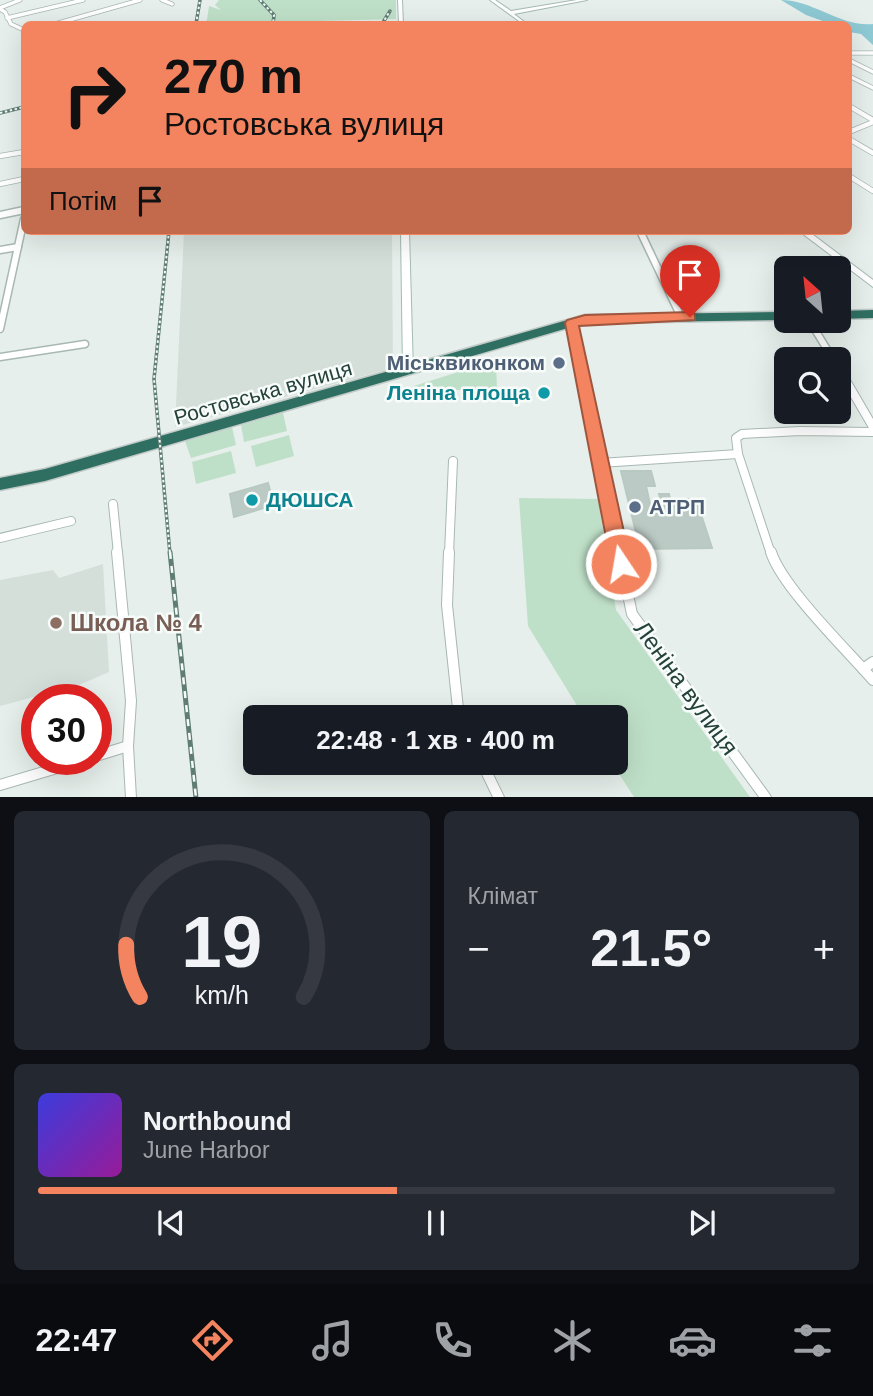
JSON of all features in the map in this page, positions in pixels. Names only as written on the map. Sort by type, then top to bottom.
[{"type":"highway","points":[[851,315],[873,314]]},
{"type":"highway","name":"Ростовська вулиця","points":[[0,484],[45,475],[585,319],[774,316]]},
{"type":"main road","points":[[400,0],[401,21]]},
{"type":"main road","points":[[492,0],[521,21]]},
{"type":"main road","points":[[510,13],[585,0]]},
{"type":"main road","points":[[405,235],[408,372]]},
{"type":"main road","points":[[808,235],[873,284]]},
{"type":"street","points":[[0,9],[20,0]]},
{"type":"street","points":[[7,18],[83,0]]},
{"type":"street","points":[[66,21],[140,0]]},
{"type":"street","points":[[162,0],[172,4]]},
{"type":"street","points":[[0,9],[5,12],[10,24],[21,29]]},
{"type":"street","points":[[852,53],[873,53]]},
{"type":"street","points":[[852,62],[873,72]]},
{"type":"street","points":[[852,77],[873,88]]},
{"type":"street","points":[[852,108],[873,121]]},
{"type":"street","points":[[852,131],[873,121]]},
{"type":"street","points":[[852,141],[873,153]]},
{"type":"street","points":[[0,156],[21,152]]},
{"type":"street","points":[[852,178],[873,191]]},
{"type":"street","points":[[0,184],[21,180]]},
{"type":"street","points":[[0,215],[21,212]]},
{"type":"street","points":[[0,329],[21,233]]},
{"type":"street","points":[[642,235],[681,317]]},
{"type":"street","points":[[0,250],[18,247]]},
{"type":"street","points":[[0,293],[9,290]]},
{"type":"street","name":"Леніна вулиця","points":[[572,323],[632,614],[766,797]]},
{"type":"street","points":[[0,358],[85,344]]},
{"type":"street","points":[[851,390],[873,429],[800,430],[742,434],[736,438],[738,454],[774,562],[806,604],[873,680]]},
{"type":"street","points":[[600,463],[738,454]]},
{"type":"street","points":[[453,461],[447,606],[458,705]]},
{"type":"street","points":[[113,504],[131,701],[128,746],[131,797]]},
{"type":"street","points":[[0,538],[71,521]]},
{"type":"street","points":[[863,669],[873,662]]},
{"type":"street","points":[[112,751],[128,746]]},
{"type":"street","points":[[0,785],[34,775]]},
{"type":"street","points":[[488,775],[499,797]]},
{"type":"shaded area","points":[[184,235],[392,235],[393,368],[175,427]]},
{"type":"shaded area","name":"Школа № 4","points":[[103,564],[109,672],[81,684],[21,684],[21,700],[0,706],[0,580],[53,570],[59,578]]},
{"type":"green space","points":[[219,0],[396,0],[396,19],[206,21],[209,6],[221,10],[215,5]]},
{"type":"green space","points":[[496,360],[497,390],[414,390],[414,386]]},
{"type":"green space","points":[[283,413],[287,431],[244,442],[241,425]]},
{"type":"green space","points":[[232,427],[236,445],[191,458],[185,441]]},
{"type":"green space","points":[[289,435],[294,456],[256,467],[251,446]]},
{"type":"green space","points":[[231,451],[236,473],[196,484],[192,462]]},
{"type":"green space","points":[[519,498],[598,499],[616,610],[750,797],[634,797],[620,775],[628,775],[628,705],[577,705],[528,626]]},
{"type":"water","points":[[781,0],[804,4],[846,21],[823,21],[806,15]]},
{"type":"water","points":[[852,22],[873,24],[873,45],[861,34],[852,32]]},
{"type":"building","points":[[621,471],[651,471],[655,486],[646,486],[650,504],[662,504],[659,494],[669,494],[670,499],[696,499],[712,548],[640,549]]},
{"type":"building","name":"ДЮШСА","points":[[268,483],[274,505],[234,517],[230,494]]},
{"type":"railway","points":[[196,21],[200,0]]},
{"type":"railway","points":[[260,0],[274,15],[273,21]]},
{"type":"railway","points":[[384,21],[390,11]]},
{"type":"railway","points":[[0,113],[21,108]]},
{"type":"railway","points":[[169,235],[154,379],[170,554]]},
{"type":"railway","points":[[170,552],[196,797]]},
{"type":"place","name":"Міськвиконком","points":[[559,363]]},
{"type":"place","name":"Леніна площа","points":[[544,393]]},
{"type":"place","name":"ДЮШСА","points":[[252,500]]},
{"type":"place","name":"АТРП","points":[[635,507]]},
{"type":"place","name":"Школа № 4","points":[[56,623]]},
{"type":"route","points":[[621,564],[572,323],[585,319],[690,317]]}]
